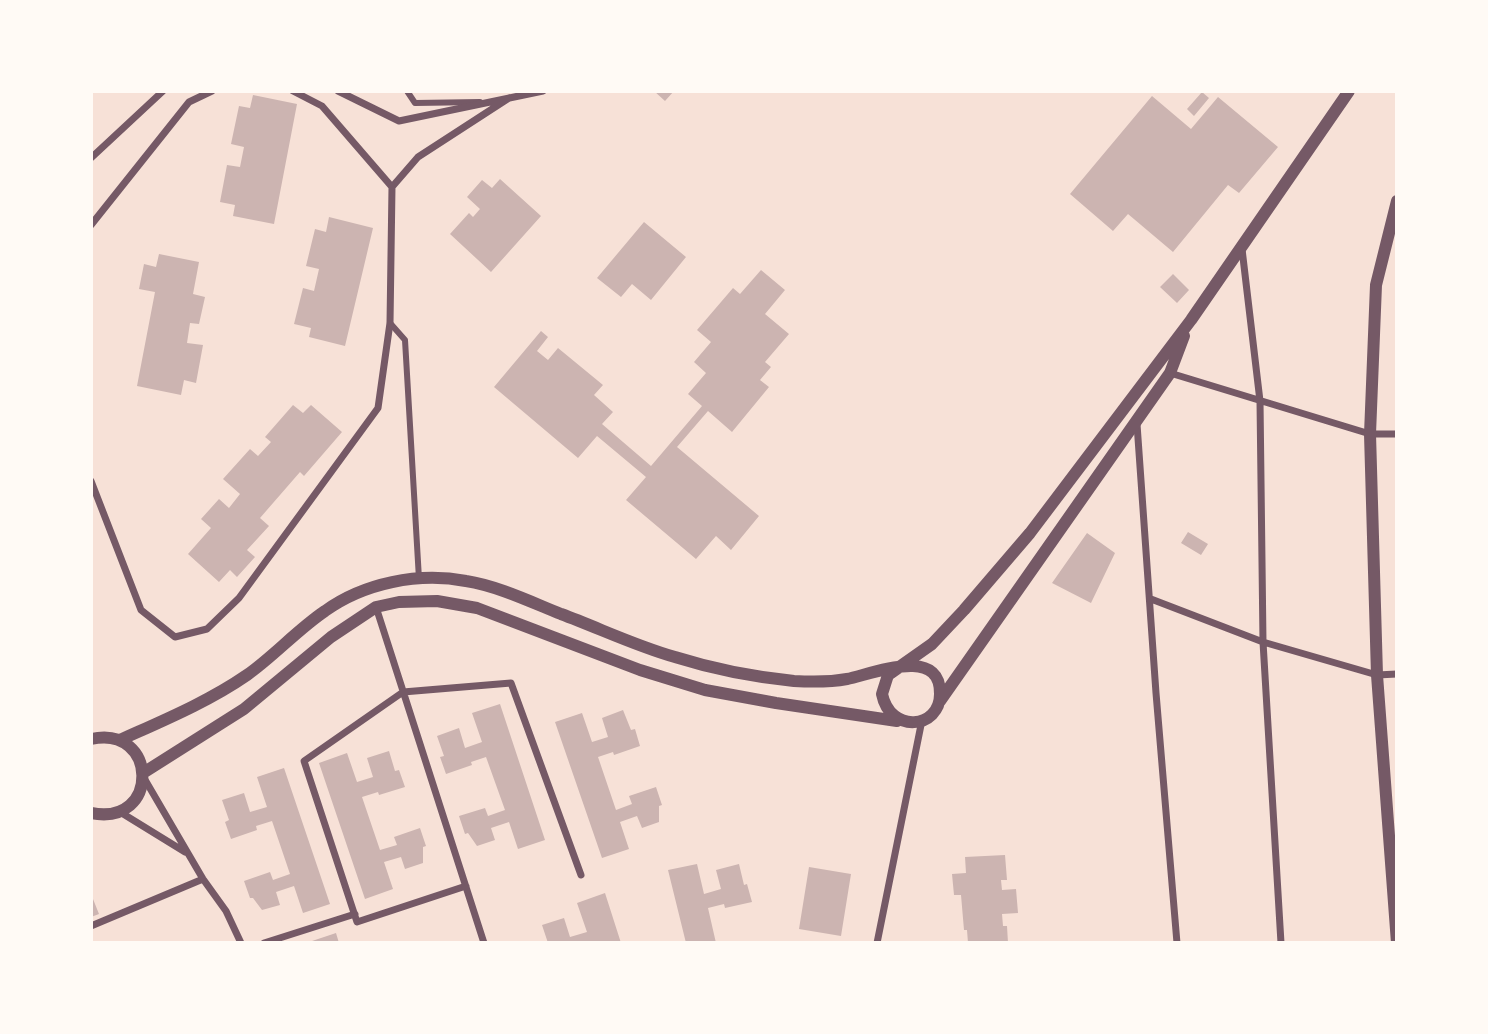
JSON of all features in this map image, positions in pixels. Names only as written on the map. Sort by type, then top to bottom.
[{"type":"street","points":[[91,158],[163,91]]},
{"type":"street","points":[[91,225],[189,102],[212,91]]},
{"type":"street","points":[[293,91],[322,106],[392,187]]},
{"type":"street","points":[[338,91],[399,121],[543,91]]},
{"type":"street","points":[[407,91],[415,103],[491,102]]},
{"type":"street","points":[[903,722],[889,713],[882,694],[888,675],[932,644],[1030,533],[1191,320],[1349,91]]},
{"type":"street","points":[[91,481],[141,610],[175,637],[207,629],[239,598],[378,408],[390,323],[392,187],[418,157],[509,98]]},
{"type":"street","points":[[1396,943],[1393,867],[1377,675],[1370,434],[1376,285],[1397,201]]},
{"type":"street","points":[[1242,245],[1260,401],[1263,642],[1281,943]]},
{"type":"street","points":[[91,813],[104,815],[120,812],[132,804],[140,791],[143,775],[244,709],[331,637],[376,607],[399,602],[437,601],[477,608],[640,670],[705,690],[776,704],[903,722],[922,720],[938,705],[1170,373],[1191,320]]},
{"type":"street","points":[[390,323],[405,340],[419,579]]},
{"type":"street","points":[[1170,373],[1370,434],[1397,434]]},
{"type":"street","points":[[1136,421],[1177,943]]},
{"type":"street","points":[[120,740],[246,675],[344,598],[370,587],[419,579],[467,581],[512,595],[674,657],[749,675],[796,681],[844,680],[900,666],[920,666],[929,671],[939,685],[938,705]]},
{"type":"street","points":[[1151,599],[1263,642],[1377,675],[1397,674]]},
{"type":"street","points":[[376,607],[484,943]]},
{"type":"street","points":[[466,886],[357,922],[304,761],[403,692],[511,683],[581,875]]},
{"type":"street","points":[[877,943],[922,720]]},
{"type":"street","points":[[91,739],[103,737],[120,740],[136,754],[143,775],[203,879],[226,911],[241,943]]},
{"type":"street","points":[[120,812],[189,854]]},
{"type":"street","points":[[91,926],[203,879]]},
{"type":"street","points":[[264,943],[355,914]]},
{"type":"building","points":[[654,91],[674,91],[665,101]]},
{"type":"building","points":[[1202,92],[1209,98],[1194,116],[1187,109]]},
{"type":"building","points":[[253,95],[297,104],[274,224],[233,216],[235,205],[220,202],[227,165],[240,167],[244,147],[231,144],[239,106],[250,108]]},
{"type":"building","points":[[1152,96],[1191,129],[1218,97],[1278,147],[1239,193],[1228,185],[1173,252],[1128,214],[1113,231],[1070,194]]},
{"type":"building","points":[[500,179],[541,216],[491,272],[450,234],[469,213],[473,217],[480,209],[467,197],[482,180],[492,188]]},
{"type":"building","points":[[329,217],[373,228],[345,346],[309,337],[311,328],[294,324],[303,288],[314,291],[319,269],[306,266],[315,229],[326,232]]},
{"type":"building","points":[[644,222],[686,257],[651,300],[632,284],[621,297],[597,278]]},
{"type":"building","points":[[159,254],[199,262],[193,294],[205,297],[199,324],[190,323],[187,343],[203,345],[196,383],[184,380],[181,395],[137,386],[155,292],[139,289],[144,264],[156,267]]},
{"type":"building","points":[[761,270],[785,290],[765,314],[789,334],[765,362],[771,367],[760,380],[769,387],[732,432],[708,411],[677,447],[759,516],[731,550],[716,536],[696,559],[626,500],[646,477],[597,436],[578,458],[494,387],[541,331],[548,337],[537,351],[548,360],[558,348],[603,385],[594,395],[613,412],[602,424],[651,466],[702,406],[688,394],[706,373],[694,362],[711,342],[697,330],[733,288],[740,294]]},
{"type":"building","points":[[1173,274],[1189,290],[1177,303],[1160,287]]},
{"type":"building","points":[[293,405],[303,413],[311,405],[342,432],[304,476],[300,472],[260,518],[269,526],[247,550],[255,557],[237,577],[230,570],[219,582],[188,554],[211,528],[201,519],[219,499],[229,508],[240,494],[223,479],[250,449],[258,456],[271,442],[265,437]]},
{"type":"building","points":[[1188,532],[1208,544],[1201,555],[1181,543]]},
{"type":"building","points":[[1087,533],[1115,553],[1091,603],[1052,583]]},
{"type":"building","points":[[500,704],[545,840],[518,849],[509,822],[491,828],[495,840],[477,846],[468,833],[465,834],[459,816],[485,808],[488,816],[505,810],[486,757],[446,774],[440,757],[444,756],[437,736],[459,728],[465,748],[482,742],[472,713]]},
{"type":"building","points":[[623,710],[631,730],[635,729],[640,746],[614,755],[613,752],[598,757],[616,810],[632,804],[629,796],[656,787],[662,805],[659,806],[659,822],[642,828],[637,816],[620,822],[629,849],[602,858],[555,722],[582,713],[592,742],[608,737],[602,718]]},
{"type":"building","points":[[389,751],[395,771],[399,770],[405,787],[362,797],[380,850],[397,845],[394,837],[420,828],[426,846],[423,847],[423,863],[405,869],[401,857],[384,862],[393,889],[365,899],[319,763],[347,753],[357,782],[373,777],[367,758]]},
{"type":"building","points":[[284,768],[330,904],[303,913],[294,886],[276,892],[280,905],[262,910],[253,898],[250,898],[244,881],[270,872],[273,880],[290,874],[272,821],[256,826],[257,830],[231,839],[225,822],[229,820],[222,800],[244,793],[250,812],[267,807],[257,777]]},
{"type":"building","points":[[1005,855],[1007,880],[1001,880],[1002,890],[1016,889],[1018,913],[1002,914],[1003,926],[1007,926],[1008,943],[968,943],[961,895],[954,895],[952,874],[966,873],[965,857]]},
{"type":"building","points":[[697,864],[704,894],[721,889],[716,870],[739,864],[752,902],[725,908],[724,904],[708,908],[716,943],[686,943],[668,870]]},
{"type":"building","points":[[809,867],[851,874],[841,936],[799,929]]},
{"type":"building","points":[[605,893],[621,943],[548,943],[542,925],[564,918],[570,937],[587,932],[577,903]]},
{"type":"building","points":[[91,894],[99,914],[91,917]]},
{"type":"building","points":[[336,933],[339,943],[306,943]]}]
